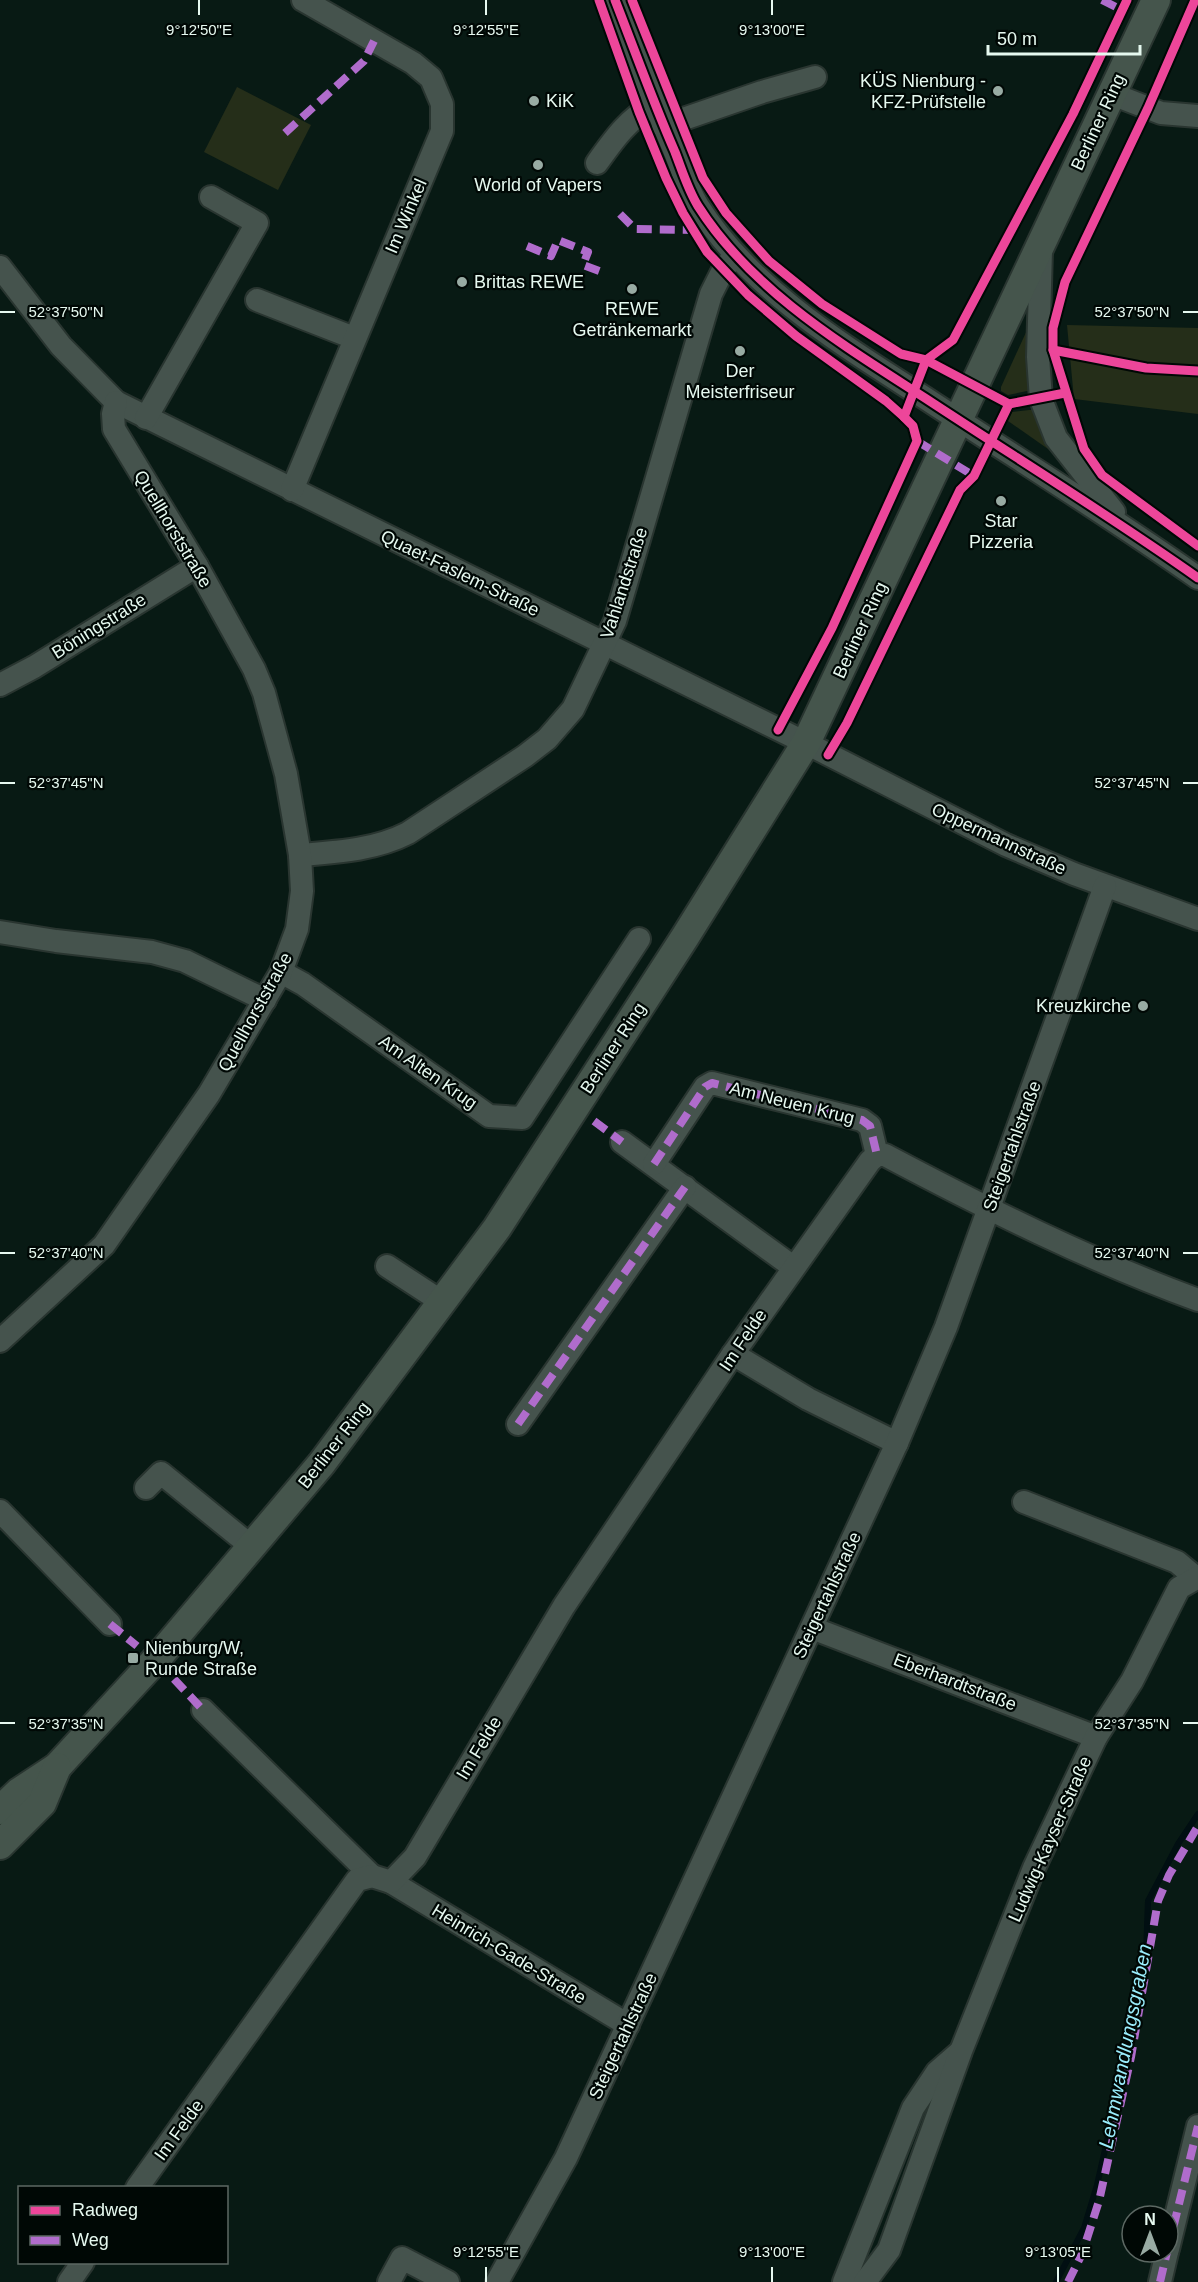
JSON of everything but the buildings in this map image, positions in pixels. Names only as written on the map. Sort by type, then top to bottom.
[{"type":"main road","name":"Berliner Ring","points":[[0,1810],[19,1792],[57,1767],[160,1655],[322,1462],[497,1228],[685,937],[806,743],[1156,0]]},
{"type":"main road","name":"Berliner Ring","points":[[0,1845],[42,1803],[57,1767]]},
{"type":"street","name":"Im Winkel","points":[[292,490],[442,132],[442,104],[431,78],[413,63],[303,0]]},
{"type":"street","points":[[615,0],[663,126],[697,205],[734,256],[786,303],[821,328],[958,420],[1125,526],[1198,578]]},
{"type":"street","points":[[663,126],[762,92],[815,77]]},
{"type":"street","points":[[1112,94],[1161,113],[1198,116]]},
{"type":"street","points":[[597,163],[618,134],[639,112],[655,104]]},
{"type":"street","points":[[146,418],[257,223],[211,196]]},
{"type":"street","name":"Berliner Ring","points":[[1041,245],[1038,357],[1041,399],[1056,438],[1125,526]]},
{"type":"street","name":"Vahlandstraße","points":[[300,855],[365,848],[393,840],[502,773],[547,740],[573,709],[605,644],[618,609],[711,294],[723,270],[734,256]]},
{"type":"street","name":"Quaet-Faslem-Straße","points":[[0,267],[62,346],[116,402],[806,743]]},
{"type":"street","points":[[257,300],[354,338]]},
{"type":"street","name":"Quellhorststraße","points":[[0,1341],[104,1245],[209,1094],[281,972],[297,929],[302,891],[300,855],[286,774],[264,693],[254,669],[197,566],[114,429],[113,414],[116,402]]},
{"type":"street","name":"Böningstraße","points":[[0,685],[34,667],[197,566]]},
{"type":"street","name":"Oppermannstraße","points":[[806,743],[1006,845],[1105,886],[1198,919]]},
{"type":"street","name":"Steigertahlstraße","points":[[504,2280],[566,2158],[897,1443],[946,1327],[1105,886]]},
{"type":"street","points":[[0,932],[152,952],[185,961],[265,1000]]},
{"type":"street","name":"Am Alten Krug","points":[[281,972],[303,984],[489,1116],[522,1118],[639,939]]},
{"type":"street","name":"Am Neuen Krug","points":[[654,1164],[705,1087],[712,1083],[862,1120],[870,1126],[877,1155]]},
{"type":"street","points":[[622,1142],[793,1267],[870,1161],[877,1155],[885,1155],[1049,1239],[1198,1300]]},
{"type":"street","points":[[518,1424],[685,1187]]},
{"type":"street","points":[[387,1266],[442,1302]]},
{"type":"street","name":"Im Felde","points":[[138,2186],[357,1880],[381,1879],[414,1857],[564,1606],[793,1267]]},
{"type":"street","points":[[733,1354],[807,1399],[897,1443]]},
{"type":"street","points":[[146,1488],[161,1473],[252,1546]]},
{"type":"street","name":"Ludwig-Kayser-Straße","points":[[865,2282],[889,2250],[961,2051],[1034,1868],[1096,1737],[1132,1681],[1179,1588],[1196,1577],[1177,1562],[1024,1502]]},
{"type":"street","points":[[0,1511],[110,1624]]},
{"type":"street","name":"Eberhardtstraße","points":[[812,1628],[1096,1737]]},
{"type":"street","name":"Heinrich-Gade-Straße","points":[[203,1710],[381,1879],[628,2025]]},
{"type":"street","name":"Ludwig-Kayser-Straße","points":[[844,2282],[913,2108],[936,2072],[961,2051]]},
{"type":"street","points":[[1179,2204],[1198,2126]]},
{"type":"street","points":[[389,2282],[402,2258],[448,2282]]},
{"type":"street","points":[[69,2282],[82,2264]]},
{"type":"street","points":[[1160,2282],[1165,2264]]},
{"type":"green space","points":[[237,87],[311,125],[278,190],[204,152]]},
{"type":"green space","points":[[1067,325],[1198,328],[1198,414],[1074,399]]},
{"type":"green space","points":[[1028,328],[1032,390],[1008,395],[1001,391],[1001,387]]},
{"type":"green space","points":[[1038,409],[1058,456],[1008,421],[1012,412]]},
{"type":"waterway","name":"Lehmwandlungsgraben","points":[[1056,2282],[1084,2228],[1097,2185],[1127,2053],[1134,2003],[1146,1954],[1148,1901],[1178,1844],[1198,1814]]},
{"type":"marked path","points":[[1102,0],[1122,10]]},
{"type":"marked path","points":[[285,133],[364,61],[374,41]]},
{"type":"marked path","points":[[620,214],[635,229],[694,230]]},
{"type":"marked path","points":[[527,246],[551,256],[558,240],[588,252],[583,265],[602,272]]},
{"type":"marked path","points":[[917,441],[974,476]]},
{"type":"marked path","points":[[654,1164],[705,1087],[712,1083],[862,1120],[870,1126],[877,1155]]},
{"type":"marked path","points":[[594,1121],[622,1142]]},
{"type":"marked path","points":[[518,1424],[685,1187]]},
{"type":"marked path","points":[[110,1624],[137,1646]]},
{"type":"marked path","points":[[174,1679],[203,1710]]},
{"type":"marked path","points":[[1068,2282],[1082,2254],[1099,2201],[1131,2057],[1158,1901],[1169,1875],[1198,1826]]},
{"type":"marked path","points":[[1179,2204],[1198,2126]]},
{"type":"marked path","points":[[1160,2282],[1164,2264]]},
{"type":"cycle path","points":[[599,0],[639,112],[666,178],[683,213],[707,252],[748,295],[796,336],[886,401],[904,417],[913,426],[917,441],[832,628],[778,730]]},
{"type":"cycle path","points":[[615,0],[691,193],[720,236],[745,264],[772,290],[831,336],[1097,509],[1198,578]]},
{"type":"cycle path","points":[[632,0],[703,178],[726,213],[769,261],[822,304],[901,354],[926,360],[1009,404],[1065,393]]},
{"type":"cycle path","points":[[904,417],[926,360],[953,340],[1073,114],[1127,0]]},
{"type":"cycle path","points":[[1195,0],[1148,108],[1065,282],[1053,328],[1053,350],[1084,449],[1102,475],[1198,546]]},
{"type":"cycle path","points":[[1053,350],[1146,368],[1198,371]]},
{"type":"cycle path","points":[[828,755],[847,723],[960,490],[974,476],[1009,404]]},
{"type":"place","name":"KÜS Nienburg - KFZ-Prüfstelle","points":[[998,91]]},
{"type":"place","name":"KiK","points":[[534,101]]},
{"type":"place","name":"World of Vapers","points":[[538,165]]},
{"type":"place","name":"Brittas REWE","points":[[462,282]]},
{"type":"place","name":"REWE Getränkemarkt","points":[[632,289]]},
{"type":"place","name":"Der Meisterfriseur","points":[[740,351]]},
{"type":"place","name":"Star Pizzeria","points":[[1001,501]]},
{"type":"place","name":"Kreuzkirche","points":[[1143,1006]]},
{"type":"place","name":"Nienburg/W, Runde Straße","points":[[133,1658]]}]
